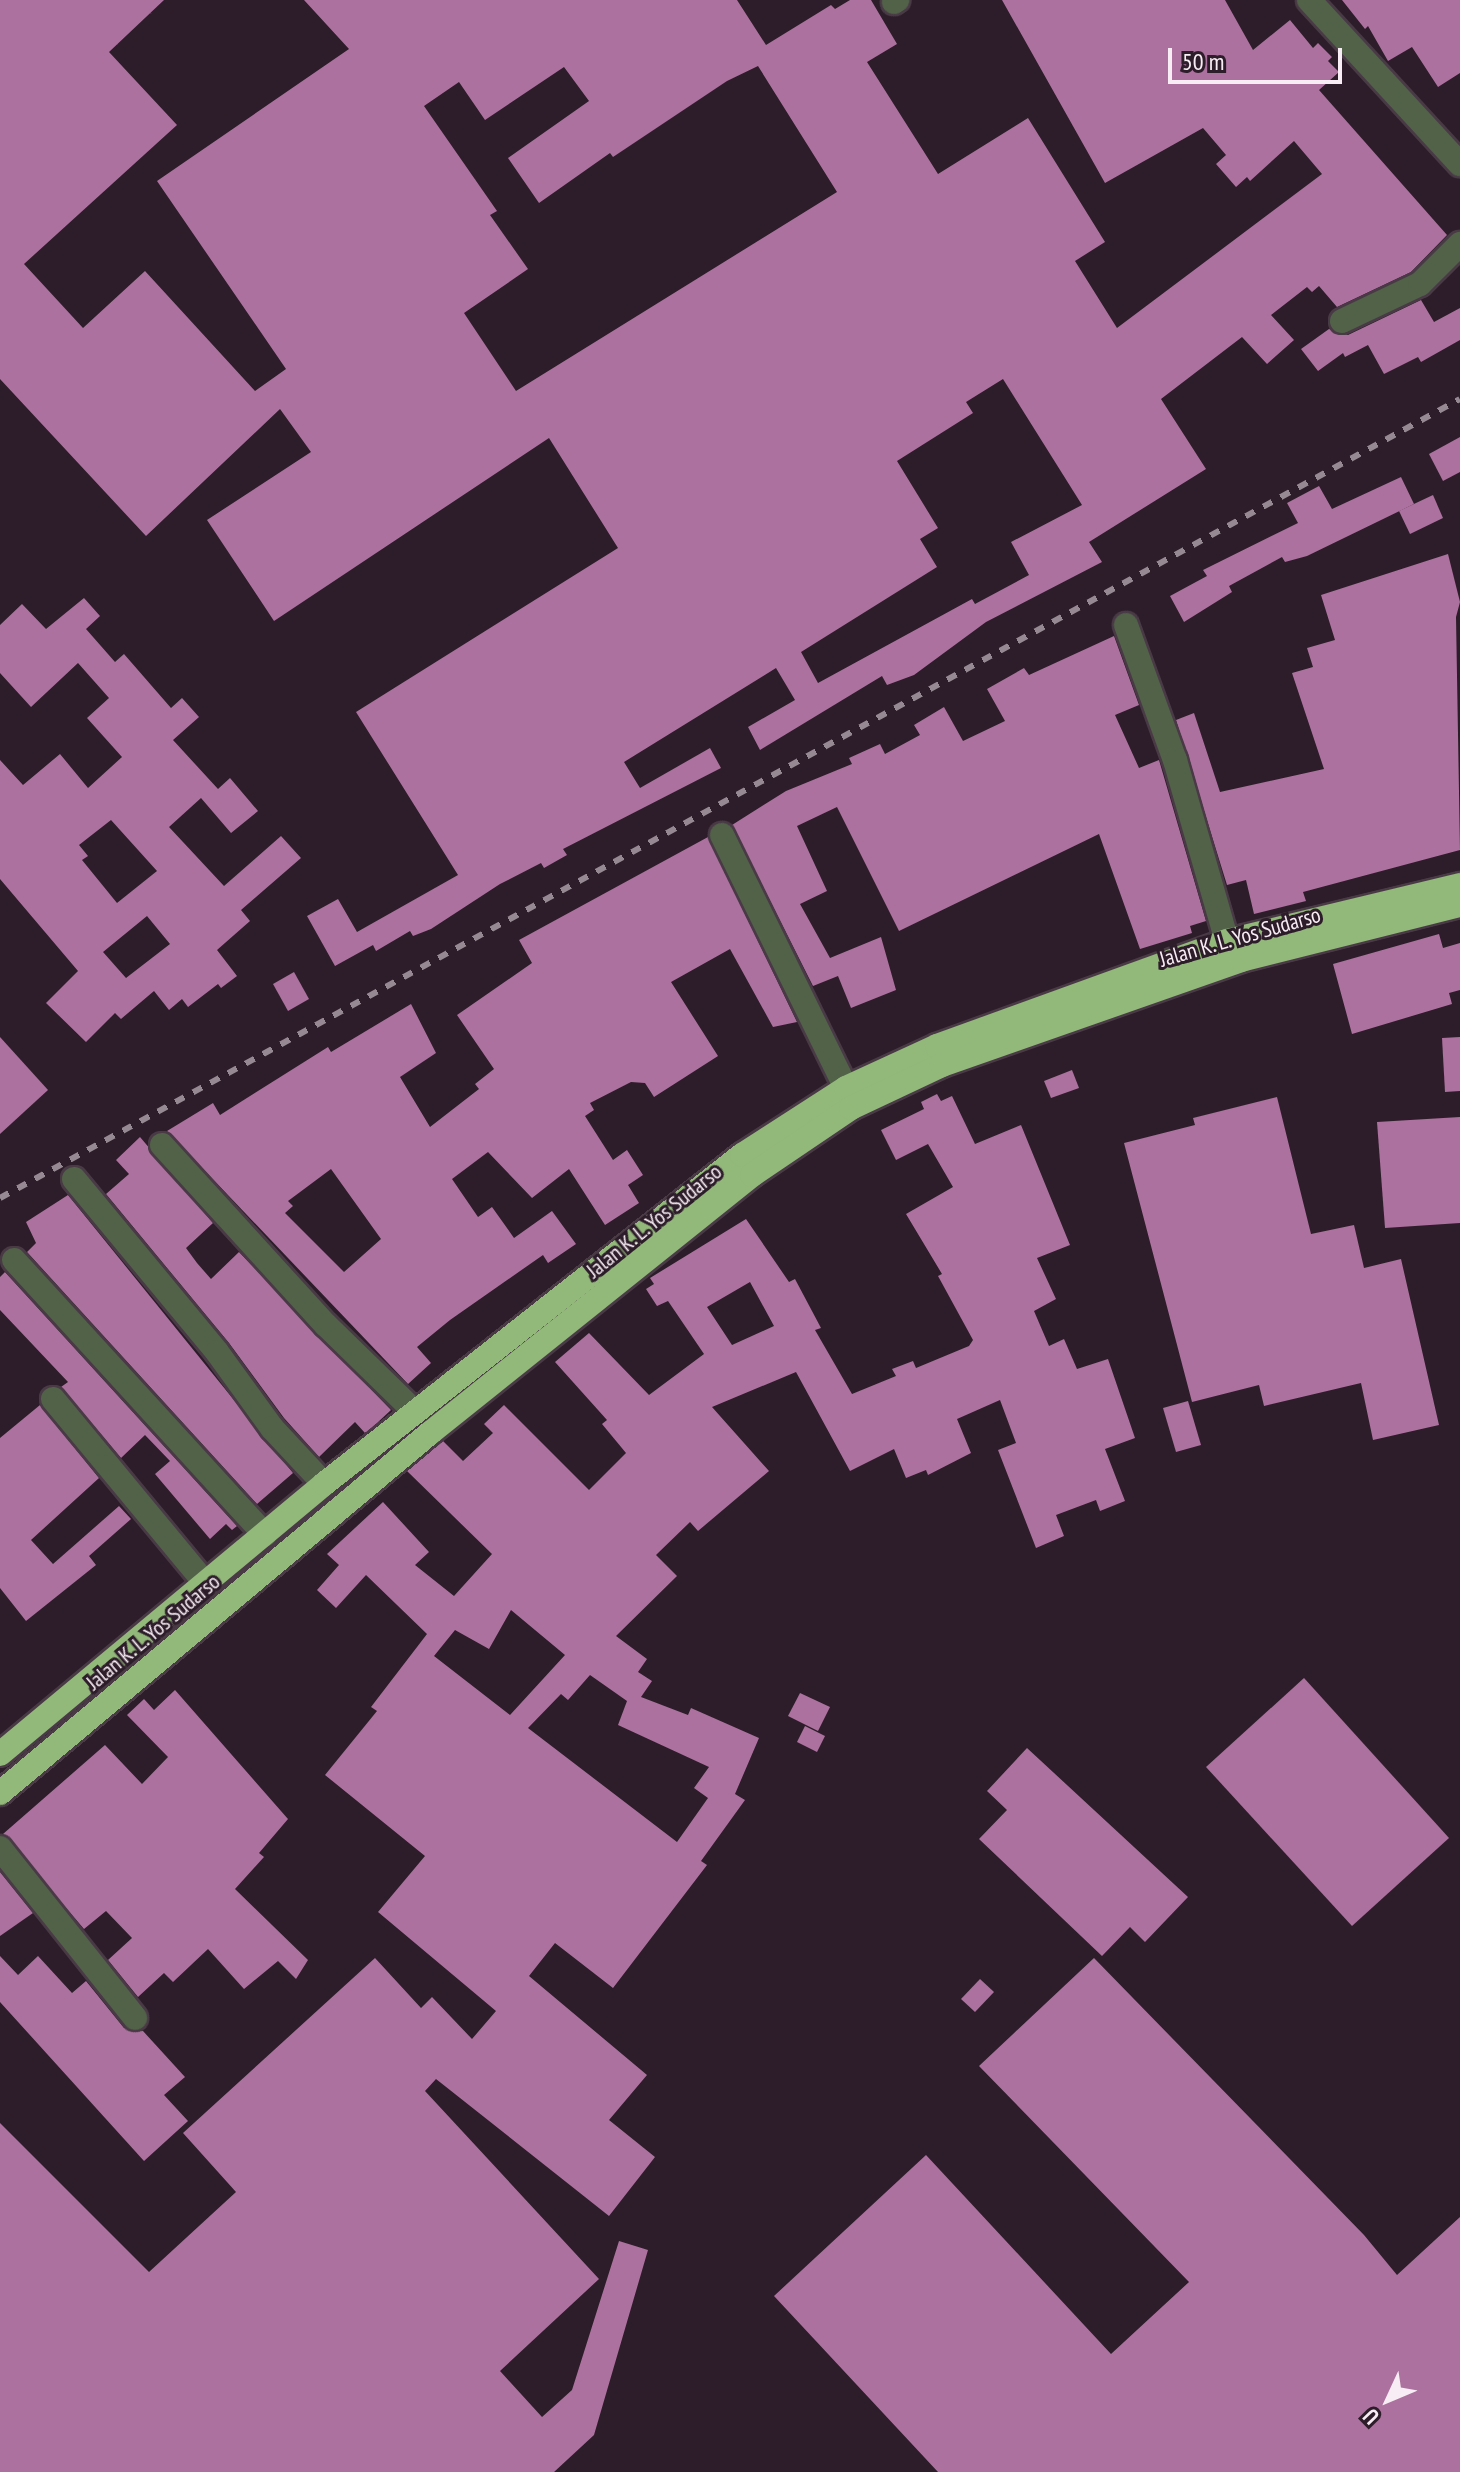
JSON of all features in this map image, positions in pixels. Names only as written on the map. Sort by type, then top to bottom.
[{"type":"highway","name":"Jalan K. L. Yos Sudarso","points":[[0,1754],[415,1412],[742,1155],[846,1088],[937,1046],[1227,941],[1460,885]]},
{"type":"highway","name":"Jalan K. L. Yos Sudarso","points":[[0,1793],[419,1442],[752,1175],[851,1108],[942,1065],[1241,960],[1460,905]]},
{"type":"street","points":[[1309,0],[1460,164]]},
{"type":"street","points":[[1342,321],[1420,284],[1460,244]]},
{"type":"street","points":[[1126,625],[1175,760],[1227,941]]},
{"type":"street","points":[[722,835],[846,1088]]},
{"type":"street","points":[[162,1145],[326,1325],[415,1412]]},
{"type":"street","points":[[74,1179],[217,1352],[272,1428],[324,1484]]},
{"type":"street","points":[[14,1260],[265,1535]]},
{"type":"street","points":[[53,1399],[206,1584]]},
{"type":"street","points":[[0,1848],[135,2018]]},
{"type":"building","points":[[0,0],[164,0],[109,52],[177,125],[24,264],[83,328],[145,271],[255,391],[286,369],[157,181],[349,49],[304,0],[737,0],[766,45],[831,5],[835,9],[850,0],[871,0],[897,44],[867,62],[938,174],[1028,118],[1105,242],[1075,261],[1117,328],[1322,174],[1294,141],[1250,181],[1247,177],[1236,187],[1216,164],[1226,155],[1203,128],[1105,183],[1002,0],[1225,0],[1253,50],[1290,20],[1313,48],[1318,43],[1332,57],[1328,61],[1339,72],[1319,90],[1447,235],[1411,272],[1337,307],[1319,286],[1312,292],[1307,287],[1271,315],[1294,340],[1267,364],[1242,337],[1161,399],[1206,469],[1089,542],[1102,562],[986,622],[914,675],[887,685],[882,676],[760,750],[748,727],[795,700],[776,668],[624,762],[640,788],[710,748],[721,768],[563,849],[567,855],[544,868],[541,863],[500,884],[431,929],[413,936],[410,931],[376,951],[373,945],[335,966],[307,916],[338,899],[357,932],[458,875],[356,712],[618,548],[549,438],[274,621],[207,520],[311,452],[280,409],[146,536],[0,379]],"holes":[[[758,66],[837,192],[516,391],[464,313],[528,269],[490,215],[497,211],[424,106],[459,82],[485,120],[564,67],[589,101],[508,158],[539,203],[610,153],[613,157],[727,81]],[[1003,379],[1082,505],[1011,542],[1029,575],[975,604],[972,599],[818,683],[801,652],[937,567],[920,539],[938,528],[897,461],[973,413],[966,402]]]},
{"type":"building","points":[[1342,0],[1460,0],[1460,73],[1438,87],[1412,47],[1388,61],[1368,26],[1365,29]]},
{"type":"building","points":[[1421,300],[1434,322],[1460,308],[1460,340],[1421,362],[1418,357],[1384,374],[1368,345],[1345,357],[1343,353],[1318,371],[1301,349],[1329,329],[1348,335]]},
{"type":"building","points":[[1460,437],[1460,472],[1443,481],[1429,454]]},
{"type":"building","points":[[1401,477],[1414,504],[1307,556],[1285,562],[1282,557],[1229,586],[1232,592],[1184,622],[1170,596],[1207,576],[1203,570],[1298,523],[1287,503],[1319,486],[1332,509]]},
{"type":"building","points":[[1433,495],[1443,518],[1410,534],[1399,511]]},
{"type":"building","points":[[1448,554],[1460,602],[1456,617],[1460,850],[1303,892],[1306,901],[1254,914],[1246,880],[1227,885],[1176,720],[1194,713],[1220,792],[1324,769],[1292,673],[1313,667],[1307,648],[1335,640],[1321,595]]},
{"type":"building","points":[[84,598],[100,616],[86,629],[115,662],[124,654],[171,708],[182,698],[199,717],[173,740],[218,789],[230,778],[258,811],[231,833],[201,798],[169,827],[224,886],[281,836],[301,858],[241,910],[250,921],[217,950],[237,976],[221,988],[218,984],[188,1007],[182,999],[169,1010],[154,991],[121,1019],[115,1013],[86,1042],[46,1003],[78,971],[0,879],[0,760],[23,785],[60,754],[88,788],[122,757],[87,718],[109,698],[78,663],[31,707],[0,673],[0,625],[22,604],[46,629]],"holes":[[[111,820],[157,871],[117,903],[82,860],[88,856],[79,845]],[[147,916],[170,944],[126,978],[103,952]]]},
{"type":"building","points":[[1114,636],[1139,705],[1115,715],[1139,768],[1159,760],[1206,921],[1190,926],[1192,933],[1140,949],[1099,834],[899,931],[837,807],[797,826],[827,891],[800,904],[830,958],[881,937],[896,990],[851,1008],[838,976],[813,986],[732,825],[786,791],[852,764],[849,758],[880,744],[885,754],[920,735],[914,725],[944,707],[963,741],[1005,721],[987,689],[1024,668],[1029,675]]},
{"type":"building","points":[[708,837],[797,1022],[773,1027],[730,949],[671,982],[718,1056],[654,1097],[645,1083],[631,1082],[590,1103],[594,1110],[585,1116],[613,1160],[627,1150],[643,1175],[628,1185],[639,1203],[605,1225],[569,1169],[532,1198],[488,1152],[452,1179],[478,1217],[492,1207],[514,1238],[552,1211],[576,1244],[548,1263],[543,1255],[417,1347],[431,1363],[408,1384],[167,1131],[213,1103],[220,1115],[328,1047],[331,1052],[411,1004],[436,1053],[400,1077],[430,1127],[479,1089],[475,1084],[494,1069],[457,1015],[532,963],[519,940]],"holes":[[[331,1169],[381,1239],[344,1272],[285,1213],[293,1206],[288,1201]]]},
{"type":"building","points":[[1439,934],[1443,948],[1460,943],[1460,990],[1449,993],[1452,1004],[1352,1034],[1333,964]]},
{"type":"building","points":[[294,972],[309,999],[288,1011],[273,984]]},
{"type":"building","points":[[0,1037],[48,1090],[0,1134]]},
{"type":"building","points":[[1460,1037],[1460,1091],[1445,1092],[1442,1038]]},
{"type":"building","points":[[1072,1070],[1079,1088],[1051,1098],[1044,1081]]},
{"type":"building","points":[[937,1094],[941,1101],[952,1096],[975,1144],[1021,1125],[1070,1245],[1037,1258],[1056,1299],[1034,1311],[1049,1346],[1064,1339],[1077,1369],[1108,1359],[1135,1438],[1105,1449],[1125,1501],[1100,1511],[1096,1500],[1056,1515],[1064,1536],[1036,1548],[998,1450],[1016,1443],[1000,1400],[957,1419],[971,1453],[928,1475],[926,1470],[906,1478],[894,1449],[850,1471],[796,1372],[712,1407],[769,1471],[698,1531],[690,1522],[656,1555],[677,1576],[616,1636],[647,1659],[638,1672],[652,1681],[641,1697],[688,1715],[691,1708],[759,1738],[735,1794],[745,1800],[701,1861],[707,1865],[613,1988],[555,1943],[529,1976],[647,2075],[609,2120],[655,2157],[609,2216],[436,2079],[425,2091],[599,2279],[500,2371],[542,2417],[572,2390],[619,2241],[648,2250],[594,2435],[554,2472],[0,2472],[0,2123],[149,2272],[236,2192],[183,2133],[375,1958],[421,2008],[432,1997],[472,2039],[496,2011],[378,1912],[425,1856],[325,1775],[377,1711],[371,1707],[427,1634],[366,1575],[336,1608],[317,1590],[339,1565],[327,1554],[383,1502],[429,1552],[415,1565],[454,1596],[492,1554],[407,1471],[443,1441],[463,1461],[493,1433],[484,1424],[504,1405],[589,1490],[626,1453],[602,1424],[607,1420],[555,1362],[589,1333],[649,1395],[704,1354],[668,1301],[657,1306],[646,1289],[654,1284],[650,1278],[746,1219],[789,1282],[795,1279],[821,1328],[815,1330],[852,1394],[896,1376],[892,1369],[913,1361],[916,1368],[969,1346],[973,1340],[938,1276],[942,1274],[906,1214],[953,1187],[928,1144],[896,1160],[881,1130],[924,1109],[921,1102]],"holes":[[[750,1282],[774,1326],[732,1345],[707,1307]],[[511,1610],[565,1655],[510,1715],[434,1656],[455,1630],[489,1649]],[[590,1675],[627,1701],[618,1725],[709,1767],[694,1788],[708,1798],[677,1842],[528,1728],[561,1694],[568,1700]]]},
{"type":"building","points":[[1277,1097],[1311,1234],[1354,1225],[1364,1268],[1401,1259],[1439,1425],[1373,1440],[1361,1383],[1264,1406],[1259,1385],[1192,1402],[1124,1143],[1195,1125],[1193,1118]]},
{"type":"building","points":[[1460,1117],[1460,1223],[1385,1228],[1377,1122]]},
{"type":"building","points":[[140,1137],[213,1223],[186,1248],[211,1279],[239,1252],[391,1410],[365,1433],[355,1422],[319,1457],[284,1418],[229,1343],[106,1194],[129,1174],[116,1160]]},
{"type":"building","points":[[68,1195],[293,1473],[257,1504],[27,1252],[36,1243],[26,1222]]},
{"type":"building","points":[[5,1272],[237,1526],[232,1530],[226,1524],[210,1539],[155,1474],[170,1461],[145,1435],[121,1458],[61,1387],[68,1382],[0,1310],[0,1277]]},
{"type":"building","points":[[1188,1401],[1201,1445],[1176,1452],[1163,1408]]},
{"type":"building","points":[[40,1405],[99,1478],[31,1540],[53,1564],[119,1506],[131,1519],[89,1556],[96,1565],[26,1621],[0,1588],[0,1438]]},
{"type":"building","points":[[1304,1678],[1449,1838],[1352,1926],[1206,1767]]},
{"type":"building","points":[[175,1690],[288,1819],[259,1853],[264,1857],[235,1889],[308,1960],[296,1979],[278,1961],[244,1989],[208,1949],[173,1982],[164,1973],[138,1997],[108,1960],[132,1938],[106,1911],[84,1929],[3,1834],[105,1745],[142,1784],[168,1757],[127,1715],[144,1699],[154,1710]]},
{"type":"building","points":[[800,1693],[830,1707],[818,1731],[788,1716]]},
{"type":"building","points":[[805,1726],[825,1736],[817,1752],[797,1742]]},
{"type":"building","points":[[1027,1748],[1188,1897],[1145,1942],[1130,1927],[1102,1956],[979,1839],[1007,1810],[987,1791]]},
{"type":"building","points":[[0,1872],[33,1913],[0,1936]]},
{"type":"building","points":[[0,1956],[18,1975],[38,1956],[72,1993],[86,1981],[124,2028],[143,2031],[185,2077],[164,2095],[188,2121],[144,2161],[0,2002]]},
{"type":"building","points":[[1094,1958],[1364,2235],[1397,2275],[1460,2217],[1460,2472],[938,2472],[774,2296],[926,2155],[1111,2354],[1189,2282],[979,2066]]},
{"type":"building","points":[[980,1979],[994,1992],[975,2012],[961,1999]]},
{"type":"railway","points":[[0,1198],[1460,399]]}]
